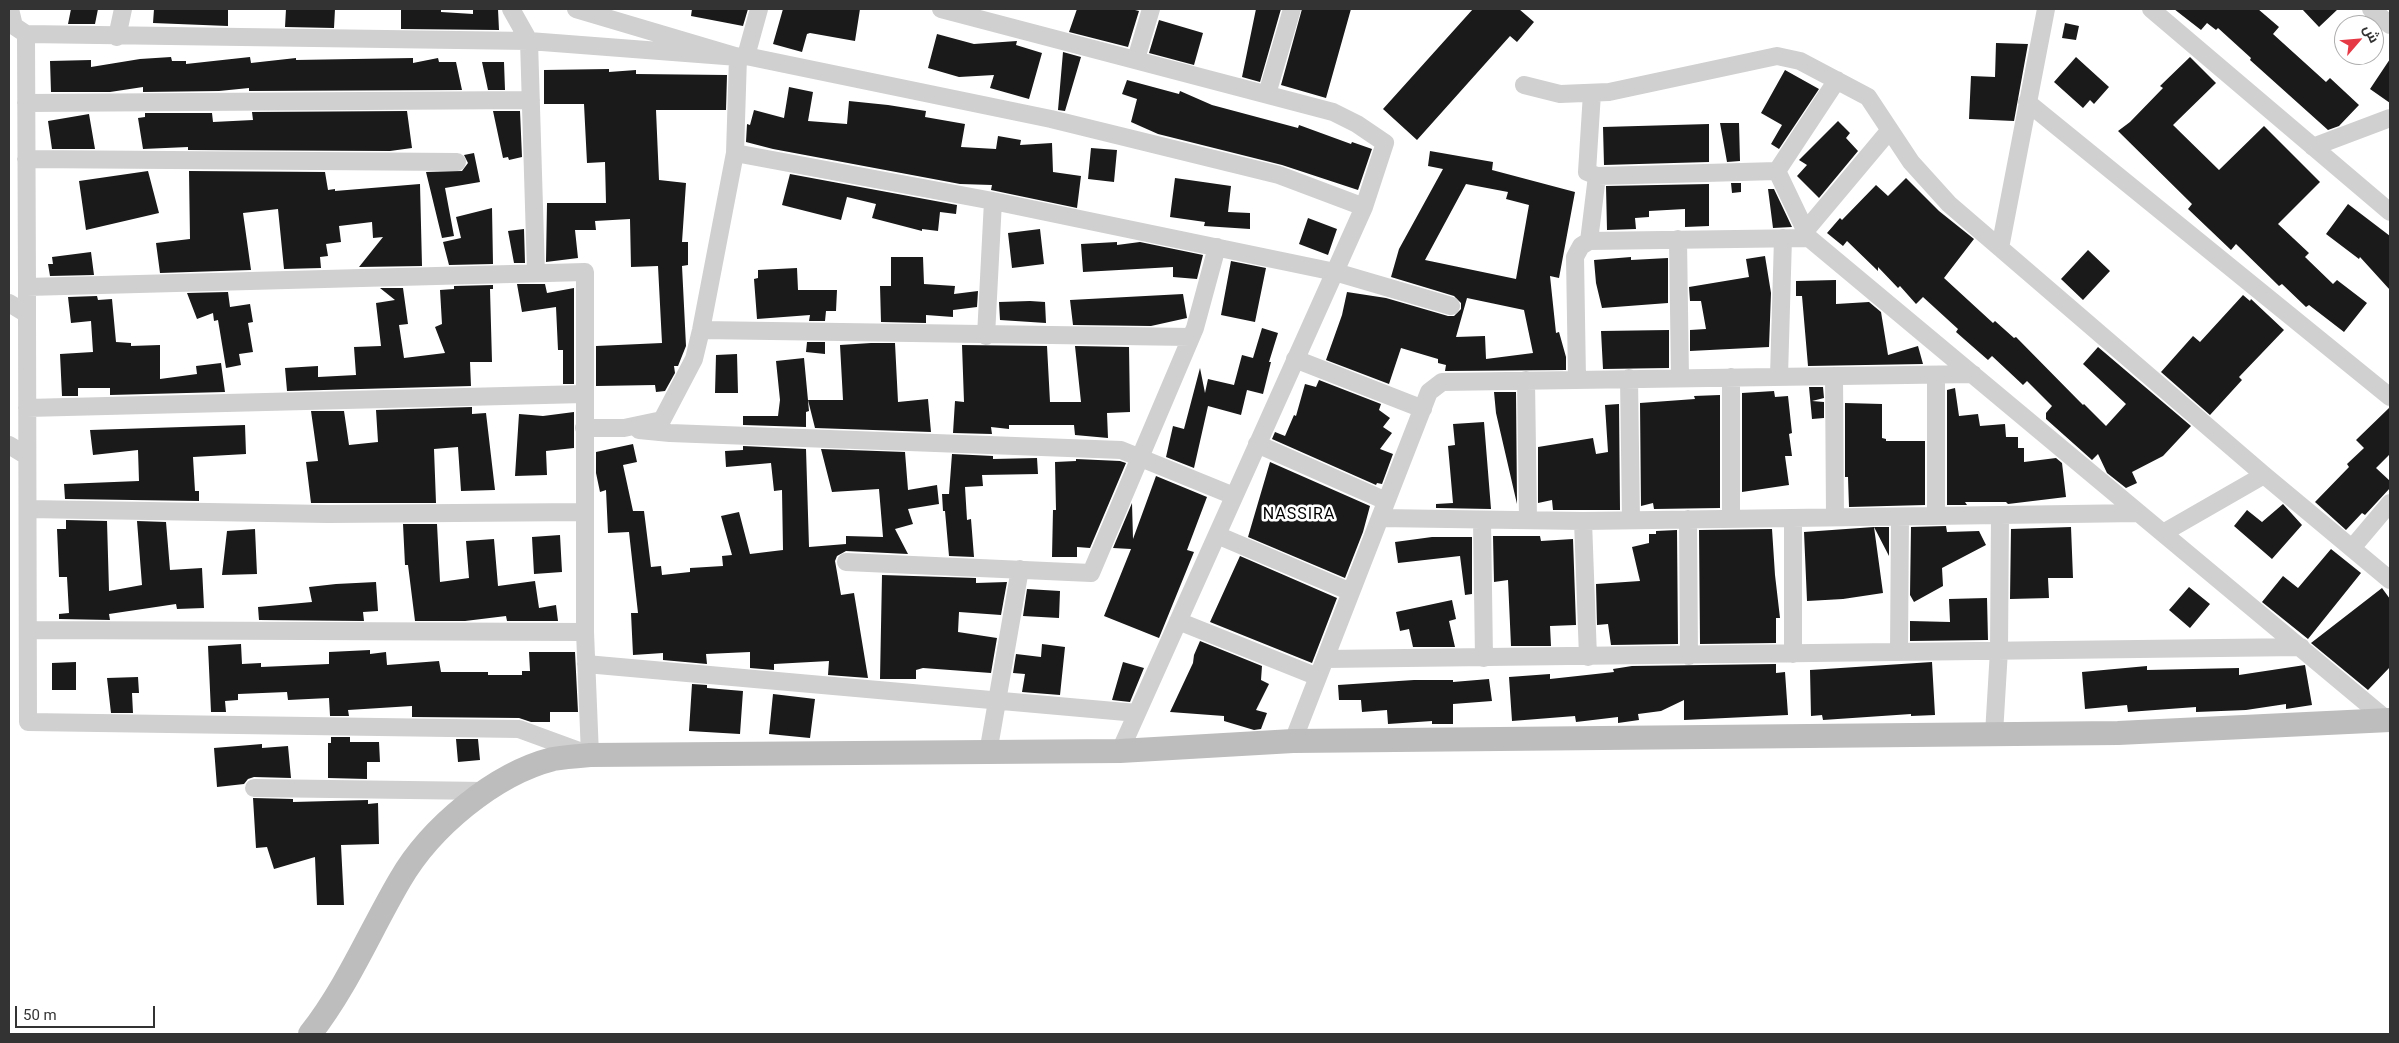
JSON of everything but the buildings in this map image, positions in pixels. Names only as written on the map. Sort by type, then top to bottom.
[{"type":"main road","points":[[310,1034],[330,1008],[401,878],[444,823],[499,781],[552,760],[590,755],[1120,751],[1293,741],[2118,733],[2389,720]]},
{"type":"street","points":[[10,9],[14,26],[26,34],[117,37],[529,41],[742,57]]},
{"type":"street","points":[[117,37],[122,9]]},
{"type":"street","points":[[511,9],[529,41],[536,273]]},
{"type":"street","points":[[576,9],[742,57],[1061,121],[1279,175],[1364,207]]},
{"type":"street","points":[[624,428],[662,420],[694,359],[735,153],[742,57],[758,9]]},
{"type":"street","points":[[941,9],[1333,112],[1357,124],[1385,143],[1364,207],[1120,751]]},
{"type":"street","points":[[1136,59],[1151,9]]},
{"type":"street","points":[[1267,94],[1292,9]]},
{"type":"street","points":[[2000,248],[2046,9]]},
{"type":"street","points":[[2151,9],[2390,212]]},
{"type":"street","points":[[2371,9],[2390,25]]},
{"type":"street","points":[[26,34],[28,722],[519,729],[590,755],[586,664],[584,512],[584,272],[27,287]]},
{"type":"street","points":[[1524,85],[1560,94],[1609,92],[1777,56],[1800,61],[1868,97],[1911,162],[1949,204],[2264,475],[2390,580]]},
{"type":"street","points":[[1777,170],[1837,80]]},
{"type":"street","points":[[1592,93],[1587,172],[1597,176],[1777,170]]},
{"type":"street","points":[[26,102],[531,100]]},
{"type":"street","points":[[2027,102],[2390,397]]},
{"type":"street","points":[[2313,147],[2390,118]]},
{"type":"street","points":[[1577,379],[1575,256],[1581,246],[1589,241],[1783,238],[1808,234],[1889,131]]},
{"type":"street","points":[[735,153],[993,201],[1335,272],[1451,306]]},
{"type":"street","points":[[26,159],[457,162]]},
{"type":"street","points":[[1777,170],[1808,234],[2139,513],[2389,720]]},
{"type":"street","points":[[1589,241],[1597,176]]},
{"type":"street","points":[[986,336],[993,201]]},
{"type":"street","points":[[1779,376],[1783,238]]},
{"type":"street","points":[[1678,239],[1680,378]]},
{"type":"street","points":[[846,562],[1091,573],[1139,456],[1191,338],[1217,247]]},
{"type":"street","points":[[9,303],[27,314]]},
{"type":"street","points":[[701,330],[1191,338]]},
{"type":"street","points":[[1295,359],[1422,409]]},
{"type":"street","points":[[1936,374],[1936,516]]},
{"type":"street","points":[[1293,741],[1429,392],[1442,382],[1973,374]]},
{"type":"street","points":[[1834,376],[1835,518]]},
{"type":"street","points":[[1731,377],[1731,519]]},
{"type":"street","points":[[1628,378],[1631,520]]},
{"type":"street","points":[[1526,380],[1528,520]]},
{"type":"street","points":[[27,408],[584,394]]},
{"type":"street","points":[[584,428],[624,428],[670,433],[1121,450],[1234,496]]},
{"type":"street","points":[[1257,444],[1386,501]]},
{"type":"street","points":[[9,445],[28,456]]},
{"type":"street","points":[[2163,533],[2264,475]]},
{"type":"street","points":[[2352,548],[2390,503]]},
{"type":"street","points":[[28,510],[328,514],[584,512]]},
{"type":"street","points":[[1380,518],[1583,521],[2139,513]]},
{"type":"street","points":[[1994,734],[1999,650],[2000,515]]},
{"type":"street","points":[[1899,652],[1900,516]]},
{"type":"street","points":[[1793,518],[1794,654]]},
{"type":"street","points":[[1688,519],[1689,656]]},
{"type":"street","points":[[1482,520],[1484,658]]},
{"type":"street","points":[[1583,521],[1588,657]]},
{"type":"street","points":[[1217,534],[1351,592]]},
{"type":"street","points":[[988,753],[1020,570]]},
{"type":"street","points":[[1178,621],[1318,676]]},
{"type":"street","points":[[28,630],[586,632]]},
{"type":"street","points":[[1324,659],[2301,648]]},
{"type":"street","points":[[586,664],[1137,714]]},
{"type":"street","points":[[254,788],[486,791]]},
{"type":"district","name":"NASSIRA","points":[[1299,515]]}]
